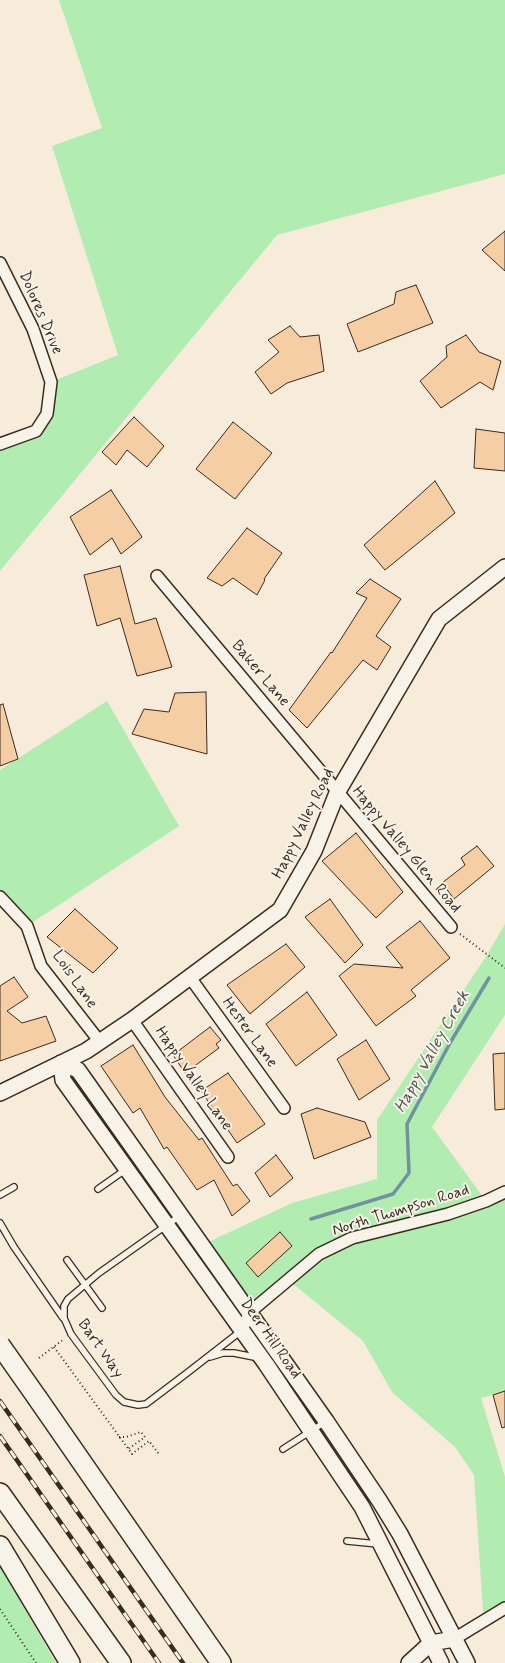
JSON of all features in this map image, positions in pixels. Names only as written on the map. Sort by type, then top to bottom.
[{"type":"highway","points":[[0,1345],[221,1663]]},
{"type":"highway","points":[[0,1493],[121,1663]]},
{"type":"highway","points":[[0,1546],[70,1663]]},
{"type":"street","name":"Dolores Drive","points":[[0,263],[33,329],[51,382],[47,414],[36,431],[0,444]]},
{"type":"street","name":"Happy Valley Road","points":[[0,1092],[86,1051],[100,1042],[280,910],[314,851],[337,793],[439,619],[505,567]]},
{"type":"street","name":"Baker Lane","points":[[157,576],[337,793]]},
{"type":"street","name":"Happy Valley Glen Road","points":[[337,793],[451,928]]},
{"type":"street","name":"Lois Lane","points":[[0,896],[28,926],[41,966],[100,1042]]},
{"type":"street","name":"Hester Lane","points":[[189,976],[284,1108]]},
{"type":"street","name":"Happy Valley Lane","points":[[132,1020],[228,1157]]},
{"type":"street","points":[[61,1063],[78,1070]]},
{"type":"street","name":"Deer Hill Road","points":[[61,1063],[63,1080],[262,1358],[362,1506],[441,1663]]},
{"type":"street","name":"Deer Hill Road","points":[[78,1070],[202,1245]]},
{"type":"street","name":"Deer Hill Road","points":[[78,1070],[250,1312],[379,1500],[400,1534],[467,1663]]},
{"type":"street","name":"North Thompson Road","points":[[242,1330],[250,1312],[319,1254],[352,1238],[448,1214],[504,1194]]},
{"type":"street","points":[[409,1663],[431,1643],[454,1639],[505,1608]]},
{"type":"street","points":[[441,1663],[454,1639]]},
{"type":"lane","points":[[98,1189],[127,1169]]},
{"type":"lane","points":[[0,1196],[14,1187]]},
{"type":"lane","name":"Bart Way","points":[[181,1215],[85,1284],[68,1299],[64,1306],[64,1318],[71,1334],[116,1395],[130,1405],[146,1404],[210,1357],[217,1348],[242,1330]]},
{"type":"lane","points":[[0,1223],[37,1281],[64,1318]]},
{"type":"lane","points":[[68,1260],[102,1308]]},
{"type":"lane","name":"Bart Way","points":[[210,1357],[223,1353],[234,1353],[262,1358]]},
{"type":"lane","points":[[283,1449],[326,1421]]},
{"type":"lane","points":[[347,1541],[382,1544]]},
{"type":"path","points":[[451,928],[505,968]]},
{"type":"path","points":[[39,1358],[71,1334]]},
{"type":"path","points":[[54,1347],[132,1454],[149,1440],[159,1454]]},
{"type":"path","points":[[119,1437],[126,1437],[141,1432],[145,1437],[128,1449]]},
{"type":"path","points":[[0,1609],[36,1663]]},
{"type":"green space","points":[[59,0],[505,0],[505,174],[277,235],[0,571],[0,444],[36,431],[47,414],[51,382],[118,355],[52,146],[102,128]]},
{"type":"green space","points":[[107,701],[179,826],[27,926],[0,897],[0,770]]},
{"type":"green space","points":[[505,924],[505,1015],[432,1127],[486,1201],[505,1197],[505,1391],[481,1398],[505,1477],[505,1608],[481,1621],[483,1611],[474,1475],[455,1447],[392,1392],[363,1341],[287,1279],[250,1312],[202,1245],[292,1203],[377,1179],[377,1120],[487,955]]},
{"type":"green space","points":[[0,1567],[56,1663],[0,1663]]},
{"type":"building","points":[[505,231],[505,271],[482,250]]},
{"type":"building","points":[[416,285],[433,323],[358,352],[347,324],[394,304],[396,292]]},
{"type":"building","points":[[290,326],[300,337],[319,335],[324,371],[287,383],[271,394],[255,372],[279,352],[268,340]]},
{"type":"building","points":[[466,335],[479,352],[501,361],[493,390],[480,382],[441,408],[420,381],[447,357],[446,346]]},
{"type":"building","points":[[134,417],[164,446],[147,467],[127,450],[116,465],[102,452]]},
{"type":"building","points":[[233,422],[272,453],[235,499],[196,469]]},
{"type":"building","points":[[476,429],[505,433],[505,471],[474,468]]},
{"type":"building","points":[[435,481],[455,513],[385,570],[364,545]]},
{"type":"building","points":[[111,490],[142,537],[121,554],[112,538],[90,555],[70,517]]},
{"type":"building","points":[[247,528],[282,553],[264,579],[265,580],[257,595],[233,578],[222,586],[207,578]]},
{"type":"building","points":[[120,566],[135,624],[156,618],[172,667],[137,676],[120,618],[97,626],[84,575]]},
{"type":"building","points":[[370,579],[401,599],[376,636],[391,647],[377,670],[363,660],[307,728],[289,710],[331,652],[332,653],[367,598],[356,593]]},
{"type":"building","points":[[206,692],[207,754],[132,734],[144,709],[169,712],[175,693]]},
{"type":"building","points":[[3,704],[18,759],[0,766],[0,705]]},
{"type":"building","points":[[356,833],[403,892],[376,918],[322,861]]},
{"type":"building","points":[[477,846],[494,866],[454,899],[442,883],[465,865],[461,858]]},
{"type":"building","points":[[330,899],[363,945],[345,963],[305,917]]},
{"type":"building","points":[[75,909],[118,948],[93,973],[47,937]]},
{"type":"building","points":[[420,921],[450,958],[411,990],[416,996],[376,1026],[339,976],[354,964],[403,968],[386,947]]},
{"type":"building","points":[[286,944],[305,967],[250,1014],[227,985]]},
{"type":"building","points":[[14,977],[28,997],[7,1011],[22,1023],[46,1016],[56,1041],[0,1061],[0,986]]},
{"type":"building","points":[[307,992],[337,1035],[296,1066],[266,1024]]},
{"type":"building","points":[[210,1027],[221,1040],[216,1044],[219,1048],[185,1073],[173,1055]]},
{"type":"building","points":[[366,1040],[390,1079],[359,1100],[337,1059]]},
{"type":"building","points":[[133,1045],[165,1097],[199,1140],[202,1138],[233,1186],[237,1184],[250,1201],[232,1216],[214,1180],[197,1190],[167,1147],[164,1149],[140,1108],[133,1113],[101,1066]]},
{"type":"building","points":[[505,1053],[505,1109],[495,1110],[493,1054]]},
{"type":"building","points":[[228,1073],[265,1124],[237,1143],[201,1091]]},
{"type":"building","points":[[317,1108],[365,1122],[371,1137],[314,1159],[301,1114]]},
{"type":"building","points":[[276,1155],[293,1178],[270,1197],[255,1173]]},
{"type":"building","points":[[280,1232],[292,1246],[258,1277],[246,1263]]},
{"type":"building","points":[[505,1391],[505,1427],[502,1428],[493,1395]]},
{"type":"waterway","name":"Happy Valley Creek","points":[[311,1219],[393,1194],[409,1173],[407,1124],[450,1043],[489,978]]},
{"type":"railway","points":[[0,1401],[183,1663]]},
{"type":"railway","points":[[0,1436],[159,1663]]}]
